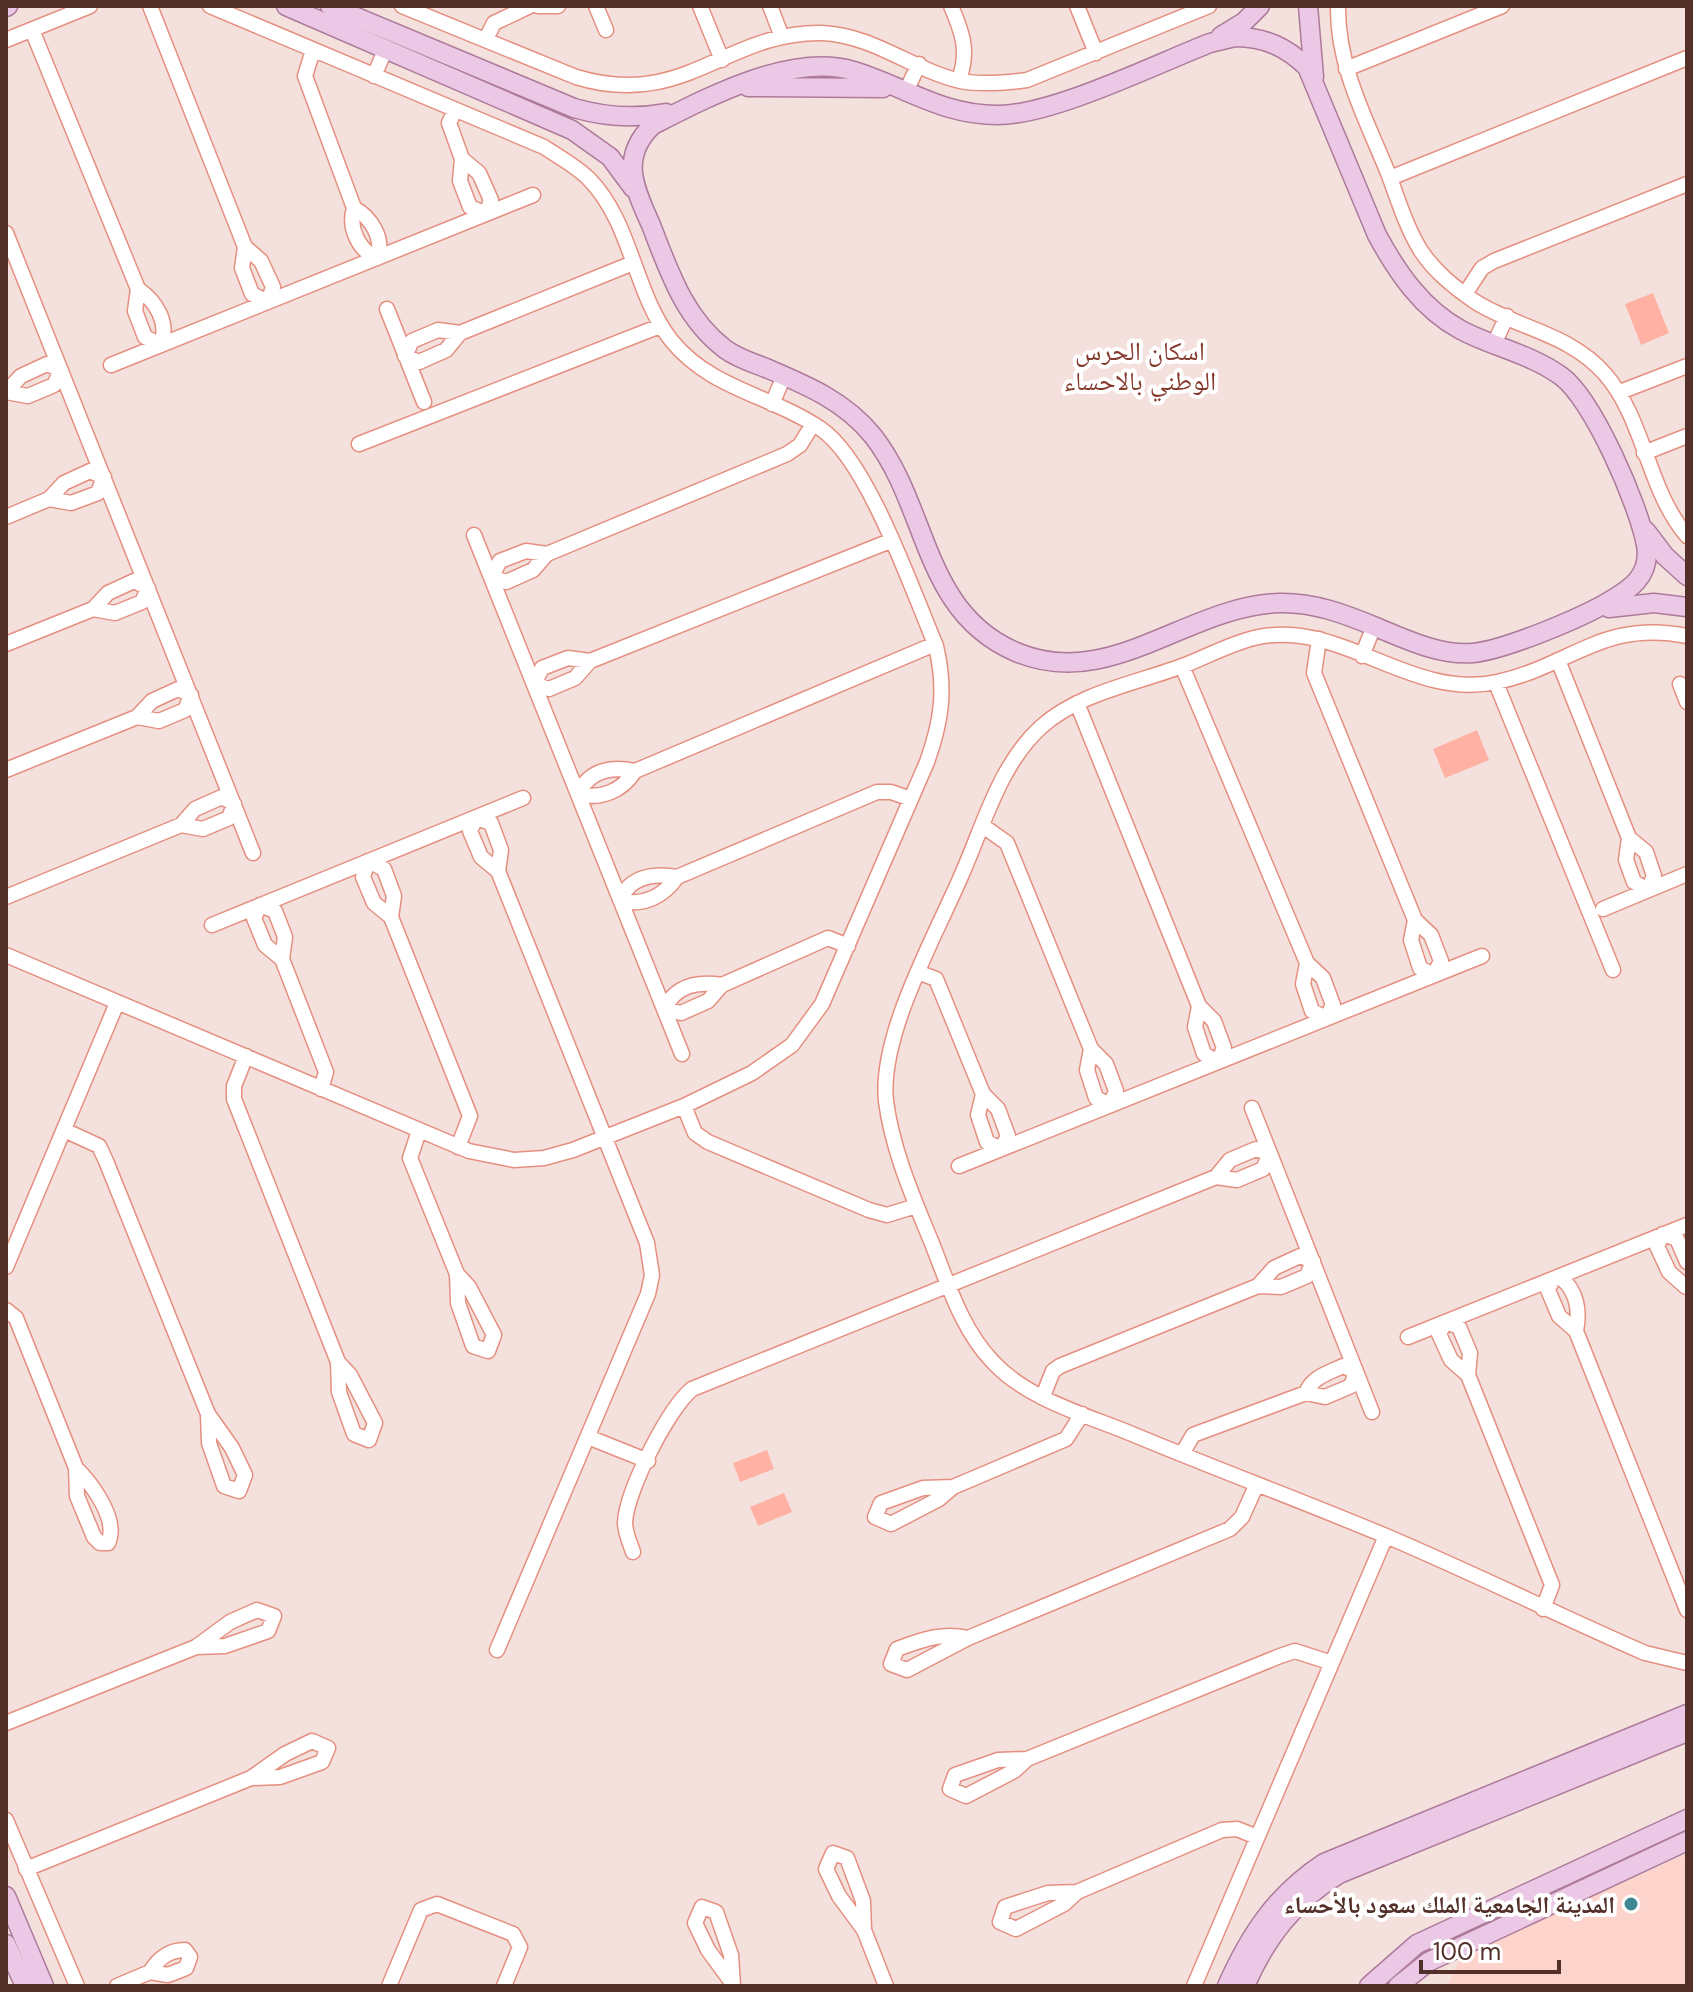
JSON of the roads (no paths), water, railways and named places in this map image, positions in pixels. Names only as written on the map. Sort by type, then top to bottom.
[{"type":"main road","points":[[286,6],[389,41],[496,86],[600,116],[642,117],[689,108]]},
{"type":"main road","points":[[330,6],[389,41]]},
{"type":"main road","points":[[1210,43],[1244,22],[1260,6]]},
{"type":"main road","points":[[1308,6],[1314,77],[1366,209],[1390,260],[1406,282],[1441,316],[1545,366],[1576,389],[1595,416],[1637,519],[1647,553],[1638,582],[1626,594],[1590,612],[1473,653],[1427,647],[1329,609],[1280,603],[1237,609],[1121,655],[1095,661],[1063,664],[1014,652],[987,637],[967,620],[945,591],[896,473],[870,432],[825,394],[728,352],[698,323],[673,281],[633,173],[634,151],[641,137],[653,125],[739,87],[792,68],[817,65],[856,72],[949,110],[1001,115],[1050,106],[1210,43],[1235,37],[1265,40],[1297,58],[1314,77]]},
{"type":"main road","points":[[496,86],[594,144],[622,172],[641,200]]},
{"type":"main road","points":[[1637,519],[1665,556],[1687,576]]},
{"type":"main road","points":[[1590,612],[1641,603],[1687,607]]},
{"type":"main road","points":[[1227,1986],[1241,1954],[1268,1911],[1304,1876],[1324,1863],[1687,1714]]},
{"type":"main road","points":[[1245,1986],[1281,1921],[1296,1905],[1339,1874],[1687,1732]]},
{"type":"main road","points":[[1369,1986],[1417,1944],[1687,1819]]},
{"type":"main road","points":[[1398,1986],[1428,1962],[1687,1841]]},
{"type":"main road","points":[[6,1896],[44,1986]]},
{"type":"main road","points":[[6,1944],[25,1986]]},
{"type":"street","points":[[6,40],[90,6]]},
{"type":"street","points":[[150,6],[245,247],[261,261],[273,287],[268,302]]},
{"type":"street","points":[[6,955],[458,1147],[490,1157],[544,1158],[684,1106],[752,1073],[792,1045],[822,1004],[941,722],[943,677],[935,644],[852,460],[813,424],[730,387],[682,353],[660,326],[616,220],[588,179],[544,147],[210,6]]},
{"type":"street","points":[[374,76],[403,6],[604,85],[656,85],[782,37],[823,33],[849,37],[959,80],[1005,83],[1027,80],[1205,7]]},
{"type":"street","points":[[486,39],[494,23],[530,6]]},
{"type":"street","points":[[538,6],[558,6]]},
{"type":"street","points":[[596,6],[606,30]]},
{"type":"street","points":[[700,6],[722,60]]},
{"type":"street","points":[[770,6],[782,37]]},
{"type":"street","points":[[951,6],[966,42],[966,60],[959,80]]},
{"type":"street","points":[[1077,6],[1096,53]]},
{"type":"street","points":[[1338,6],[1338,30],[1346,69],[1422,252],[1465,294],[1573,346],[1620,392],[1662,496],[1687,536]]},
{"type":"street","points":[[1346,69],[1502,6]]},
{"type":"street","points":[[32,30],[138,289],[154,303],[166,329],[161,345]]},
{"type":"street","points":[[313,50],[305,76],[354,208],[351,223],[362,249],[377,258]]},
{"type":"street","points":[[1390,178],[1687,58]]},
{"type":"street","points":[[899,90],[919,64]]},
{"type":"street","points":[[455,110],[449,123],[462,159],[460,181],[470,207],[486,214]]},
{"type":"street","points":[[462,159],[479,173],[491,200],[486,214]]},
{"type":"street","points":[[1465,294],[1482,268],[1494,261],[1687,184]]},
{"type":"street","points":[[111,365],[533,195]]},
{"type":"street","points":[[6,233],[12,260],[61,370],[253,853]]},
{"type":"street","points":[[245,247],[242,268],[252,294],[268,302]]},
{"type":"street","points":[[6,280],[17,270],[12,260]]},
{"type":"street","points":[[405,356],[419,362],[446,350],[460,333],[633,263]]},
{"type":"street","points":[[138,289],[135,311],[145,337],[161,345]]},
{"type":"street","points":[[387,309],[424,402]]},
{"type":"street","points":[[1494,344],[1507,316]]},
{"type":"street","points":[[359,444],[660,326]]},
{"type":"street","points":[[405,356],[412,341],[438,330],[460,333]]},
{"type":"street","points":[[6,392],[21,376],[47,364],[61,370]]},
{"type":"street","points":[[1620,392],[1687,366]]},
{"type":"street","points":[[6,392],[28,396],[54,385],[61,370]]},
{"type":"street","points":[[772,404],[784,376]]},
{"type":"street","points":[[491,577],[506,582],[533,570],[547,554],[787,454],[800,445],[813,424]]},
{"type":"street","points":[[1644,453],[1687,436]]},
{"type":"street","points":[[6,517],[49,499],[64,483],[90,471],[104,477]]},
{"type":"street","points":[[49,499],[71,503],[98,493],[104,477]]},
{"type":"street","points":[[474,535],[682,1054]]},
{"type":"street","points":[[534,684],[549,689],[575,678],[590,661],[890,541]]},
{"type":"street","points":[[491,577],[500,561],[526,551],[547,554]]},
{"type":"street","points":[[6,644],[93,609],[108,593],[134,581],[148,588]]},
{"type":"street","points":[[93,609],[115,613],[142,602],[148,588]]},
{"type":"street","points":[[1362,656],[1374,626]]},
{"type":"street","points":[[1687,636],[1664,631],[1615,635],[1496,683],[1447,685],[1427,681],[1319,639],[1301,635],[1256,637],[1077,703],[1052,717],[1024,746],[1008,769],[897,1026],[886,1076],[889,1118],[916,1206],[948,1284],[979,1347],[998,1368],[1043,1396],[1082,1414],[1386,1536],[1645,1653],[1687,1663]]},
{"type":"street","points":[[1319,639],[1314,673],[1415,920],[1431,935],[1441,961],[1434,975]]},
{"type":"street","points":[[578,794],[595,799],[621,787],[635,771],[935,644]]},
{"type":"street","points":[[534,684],[542,668],[568,658],[590,661]]},
{"type":"street","points":[[1558,660],[1629,838],[1646,852],[1654,876],[1648,890]]},
{"type":"street","points":[[1182,666],[1307,963],[1323,978],[1333,1005],[1326,1018]]},
{"type":"street","points":[[1496,683],[1613,970]]},
{"type":"street","points":[[1680,684],[1687,702]]},
{"type":"street","points":[[6,770],[137,717],[152,701],[178,689],[191,695]]},
{"type":"street","points":[[137,717],[159,721],[185,710],[191,695]]},
{"type":"street","points":[[1077,703],[1199,1006],[1214,1021],[1224,1048],[1218,1062]]},
{"type":"street","points":[[578,794],[588,778],[614,767],[635,771]]},
{"type":"street","points":[[620,900],[636,905],[663,893],[677,877],[877,792],[891,792],[911,799]]},
{"type":"street","points":[[6,897],[181,825],[195,809],[222,797],[234,804]]},
{"type":"street","points":[[212,925],[523,798]]},
{"type":"street","points":[[181,825],[203,829],[229,818],[234,804]]},
{"type":"street","points":[[476,818],[491,823],[501,850],[498,871]]},
{"type":"street","points":[[476,818],[470,831],[481,857],[498,871],[647,1243],[652,1275],[648,1294],[497,1650]]},
{"type":"street","points":[[983,826],[1007,843],[1091,1049],[1106,1064],[1116,1091],[1110,1105]]},
{"type":"street","points":[[1629,838],[1626,860],[1634,882],[1648,890]]},
{"type":"street","points":[[368,861],[384,869],[394,896],[391,917]]},
{"type":"street","points":[[368,861],[363,877],[374,903],[391,917],[470,1116],[458,1147]]},
{"type":"street","points":[[620,900],[629,884],[655,874],[677,877]]},
{"type":"street","points":[[1603,909],[1687,874]]},
{"type":"street","points":[[260,905],[275,911],[285,937],[282,959],[326,1072],[321,1089]]},
{"type":"street","points":[[260,905],[254,918],[265,945],[282,959]]},
{"type":"street","points":[[1415,920],[1411,940],[1420,968],[1434,975]]},
{"type":"street","points":[[664,1009],[681,1013],[708,1001],[722,985],[828,938],[848,946]]},
{"type":"street","points":[[959,1166],[1482,956]]},
{"type":"street","points":[[1307,963],[1303,984],[1312,1011],[1326,1018]]},
{"type":"street","points":[[920,973],[936,979],[983,1094],[998,1109],[1008,1136],[1001,1149]]},
{"type":"street","points":[[664,1009],[674,992],[700,982],[722,985]]},
{"type":"street","points":[[6,1267],[117,1003]]},
{"type":"street","points":[[1199,1006],[1195,1027],[1204,1054],[1218,1062]]},
{"type":"street","points":[[1091,1049],[1087,1070],[1096,1098],[1110,1105]]},
{"type":"street","points":[[246,1056],[234,1086],[234,1099],[338,1362],[339,1392],[354,1434],[369,1440],[375,1423],[350,1375],[338,1362]]},
{"type":"street","points":[[983,1094],[978,1115],[987,1142],[1001,1149]]},
{"type":"street","points":[[684,1106],[695,1133],[708,1142],[869,1210],[887,1215],[916,1206]]},
{"type":"street","points":[[1252,1108],[1372,1412]]},
{"type":"street","points":[[64,1130],[99,1146],[208,1414],[232,1448],[245,1475],[239,1491],[224,1486],[209,1443],[208,1414]]},
{"type":"street","points":[[419,1131],[410,1158],[457,1274],[458,1303],[473,1346],[488,1351],[494,1335],[469,1287],[457,1274]]},
{"type":"street","points":[[633,1552],[625,1518],[668,1416],[692,1389],[1216,1177],[1230,1160],[1256,1149],[1270,1154]]},
{"type":"street","points":[[1216,1177],[1237,1180],[1263,1169],[1270,1154]]},
{"type":"street","points":[[1408,1337],[1687,1225]]},
{"type":"street","points":[[1663,1234],[1677,1239],[1687,1262]]},
{"type":"street","points":[[1663,1234],[1657,1246],[1669,1272],[1687,1285]]},
{"type":"street","points":[[1258,1286],[1266,1274],[1300,1256],[1313,1261]]},
{"type":"street","points":[[1043,1396],[1053,1371],[1060,1366],[1258,1286],[1281,1287],[1307,1276],[1313,1261]]},
{"type":"street","points":[[1553,1279],[1561,1278],[1568,1283],[1579,1309],[1576,1331]]},
{"type":"street","points":[[1553,1279],[1548,1290],[1559,1316],[1576,1331],[1687,1610]]},
{"type":"street","points":[[6,1310],[16,1318],[76,1468],[77,1496],[94,1537],[100,1543],[108,1543],[113,1534],[111,1526],[91,1484],[76,1468]]},
{"type":"street","points":[[1445,1322],[1459,1327],[1465,1340],[1470,1353],[1468,1375]]},
{"type":"street","points":[[1445,1322],[1439,1334],[1451,1360],[1468,1375],[1552,1585],[1543,1609]]},
{"type":"street","points":[[1306,1393],[1317,1378],[1343,1366],[1356,1372]]},
{"type":"street","points":[[1182,1454],[1193,1435],[1306,1393],[1325,1397],[1351,1386],[1356,1372]]},
{"type":"street","points":[[953,1487],[923,1488],[881,1503],[875,1517],[891,1524],[939,1499],[953,1487],[1066,1439],[1082,1414]]},
{"type":"street","points":[[588,1437],[648,1461]]},
{"type":"street","points":[[968,1638],[952,1634],[925,1639],[897,1649],[891,1664],[907,1670],[968,1638],[1230,1529],[1242,1517],[1256,1486]]},
{"type":"street","points":[[1194,1986],[1386,1536]]},
{"type":"street","points":[[6,1723],[196,1647],[230,1622],[257,1610],[274,1616],[268,1631],[225,1646],[196,1647]]},
{"type":"street","points":[[1027,1759],[1014,1771],[966,1796],[950,1789],[955,1775],[998,1760],[1027,1759],[1295,1651],[1332,1663]]},
{"type":"street","points":[[26,1869],[251,1778],[285,1754],[312,1741],[328,1748],[322,1762],[280,1777],[251,1778]]},
{"type":"street","points":[[6,1820],[77,1986]]},
{"type":"street","points":[[1077,1892],[1048,1893],[1005,1907],[1000,1922],[1016,1929],[1064,1904],[1077,1892],[1222,1830],[1237,1829],[1257,1837]]},
{"type":"street","points":[[864,1930],[863,1901],[847,1858],[833,1853],[826,1869],[839,1896],[864,1930],[886,1986]]},
{"type":"street","points":[[389,1986],[421,1910],[437,1904],[513,1934],[520,1947],[504,1986]]},
{"type":"street","points":[[702,1907],[716,1912],[731,1955],[733,1985],[708,1950],[695,1923],[702,1907]]},
{"type":"street","points":[[117,1986],[150,1972]]},
{"type":"place","name":"المدينة الجامعية الملك سعود بالأحساء","points":[[1631,1904]]},
{"type":"district","name":"اسكان الحرس الوطني بالاحساء","points":[[1140,366]]}]
